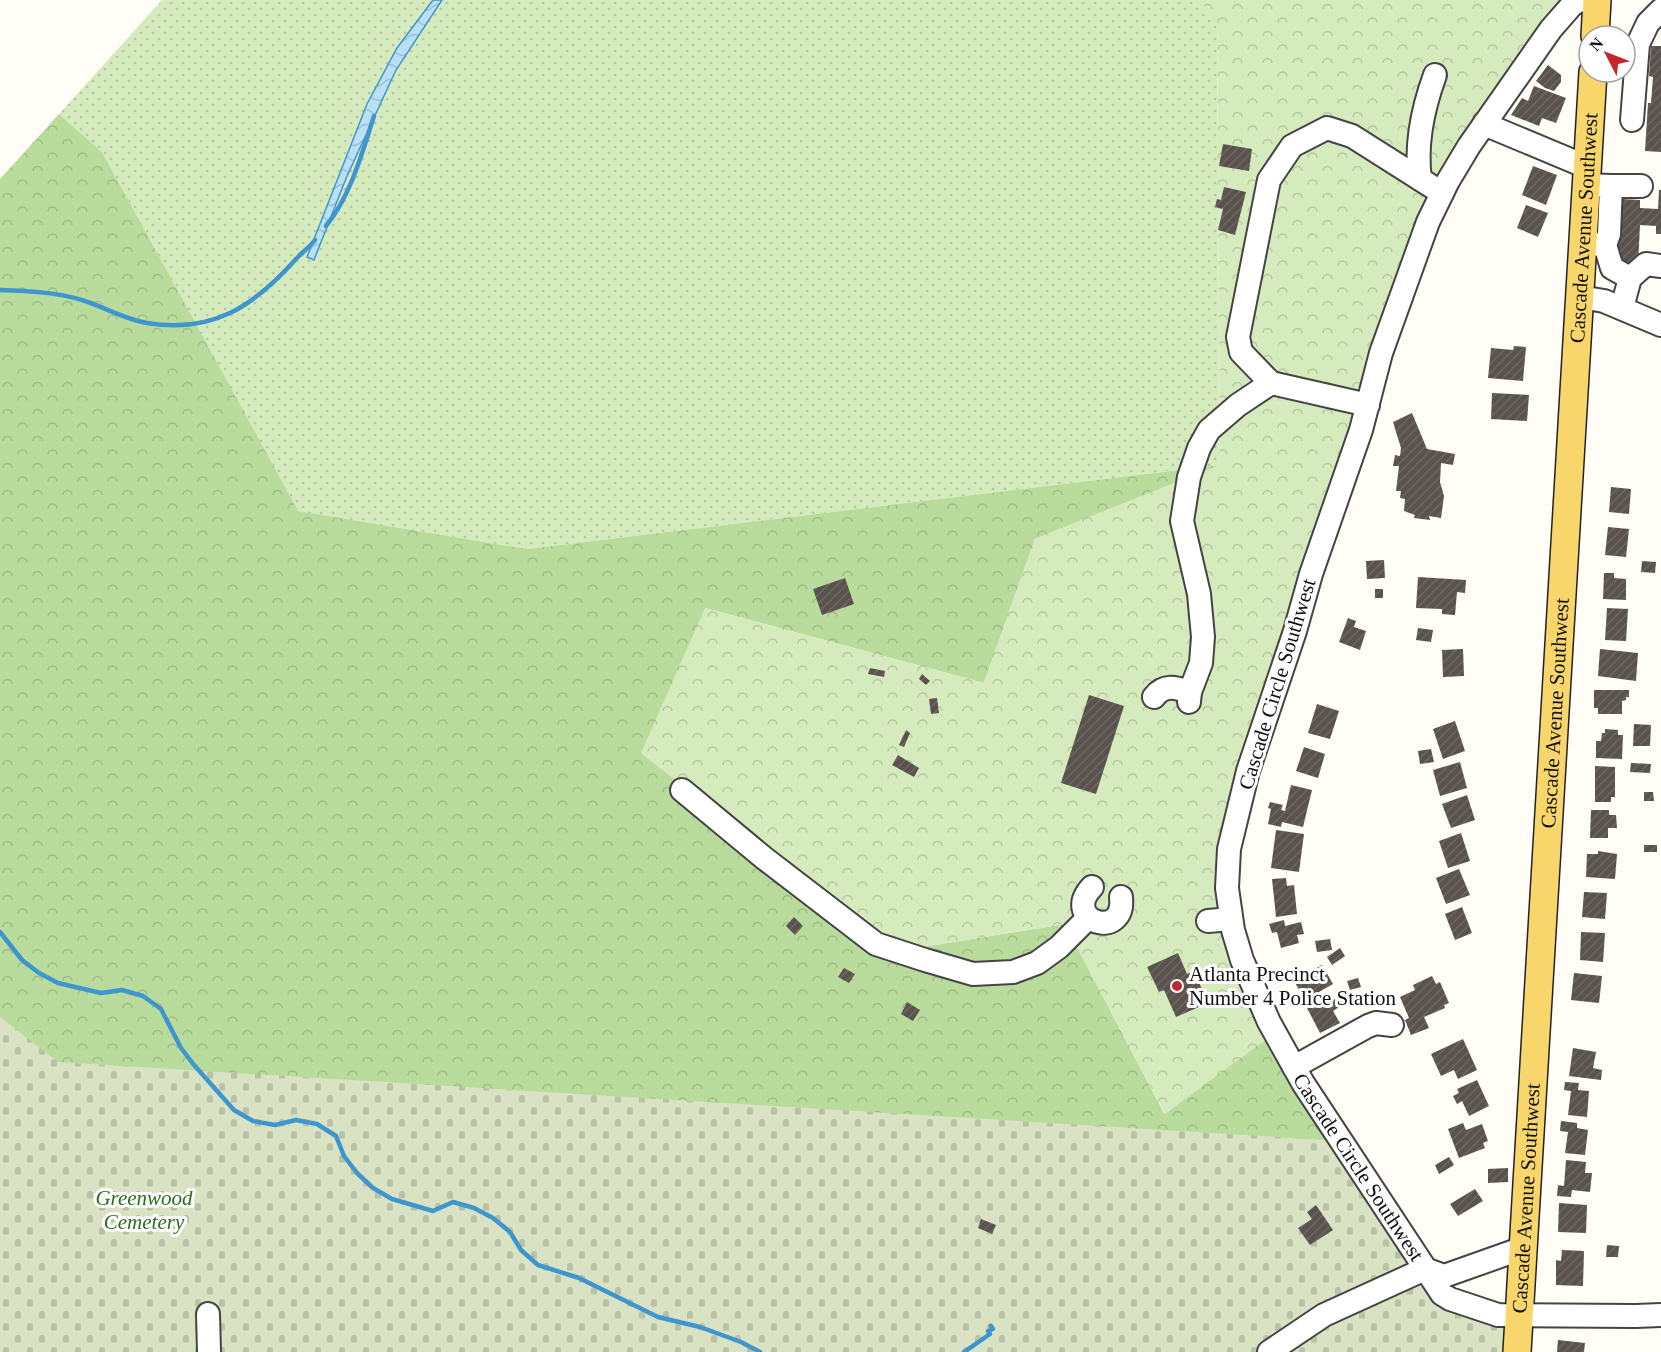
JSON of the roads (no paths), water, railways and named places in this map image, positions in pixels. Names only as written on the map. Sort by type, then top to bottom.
[{"type":"main road","points":[[1596,24],[1597,0]]},
{"type":"main road","name":"Cascade Avenue Southwest","points":[[1517,1352],[1580,297],[1594,244],[1593,84]]},
{"type":"street","name":"Cascade Circle Southwest","points":[[1580,0],[1572,5],[1551,29],[1484,124],[1442,193],[1428,222],[1381,353],[1361,430],[1311,574],[1295,631],[1248,771],[1228,849],[1227,888],[1231,919],[1252,1005],[1442,1294],[1450,1299],[1498,1315],[1636,1317],[1661,1315]]},
{"type":"street","points":[[1632,120],[1638,44],[1648,23],[1661,10]]},
{"type":"street","points":[[1420,179],[1418,162],[1422,117],[1435,75]]},
{"type":"street","points":[[1484,124],[1595,179],[1641,186]]},
{"type":"street","points":[[1368,405],[1271,383],[1241,352],[1238,338],[1269,180],[1292,146],[1327,128],[1352,136],[1442,193]]},
{"type":"street","points":[[1594,244],[1612,268],[1630,278]]},
{"type":"street","points":[[1622,308],[1630,278],[1646,264],[1661,266]]},
{"type":"street","points":[[1580,297],[1605,301],[1661,325]]},
{"type":"street","points":[[1154,697],[1160,690],[1172,687],[1189,697],[1201,663],[1203,637],[1198,594],[1182,521],[1189,477],[1199,448],[1209,430],[1238,405],[1271,383]]},
{"type":"street","points":[[681,790],[876,945],[973,974],[1013,972],[1037,963],[1059,947],[1088,918]]},
{"type":"street","points":[[1092,887],[1083,902],[1088,918],[1095,922],[1104,924],[1113,921],[1122,906],[1121,897]]},
{"type":"street","points":[[1208,921],[1231,919]]},
{"type":"street","points":[[1294,1067],[1368,1026],[1376,1023],[1392,1025]]},
{"type":"street","points":[[1269,1352],[1324,1315],[1425,1269],[1444,1276],[1523,1248]]},
{"type":"street","points":[[208,1314],[209,1352]]},
{"type":"water","points":[[433,0],[442,0],[396,70],[347,176],[314,260],[307,257],[367,104],[397,48]]},
{"type":"waterway","points":[[326,226],[349,187],[374,116]]},
{"type":"waterway","points":[[0,290],[41,292],[72,297],[147,323],[192,324],[212,320],[248,303],[280,276],[315,240]]},
{"type":"waterway","points":[[0,932],[22,960],[39,973],[58,983],[101,993],[122,990],[143,996],[161,1009],[181,1048],[234,1110],[253,1121],[275,1125],[296,1120],[317,1124],[336,1136],[344,1156],[357,1173],[373,1188],[392,1199],[433,1211],[453,1202],[474,1208],[493,1218],[510,1232],[521,1250],[538,1265],[579,1278],[658,1317],[700,1327],[741,1342],[760,1352]]},
{"type":"waterway","points":[[964,1352],[990,1334],[988,1331],[993,1329],[991,1326]]},
{"type":"place","name":"Atlanta Precinct Number 4 Police Station","points":[[1177,986]]},
{"type":"park label","name":"Greenwood Cemetery","points":[[144,1210]]}]
